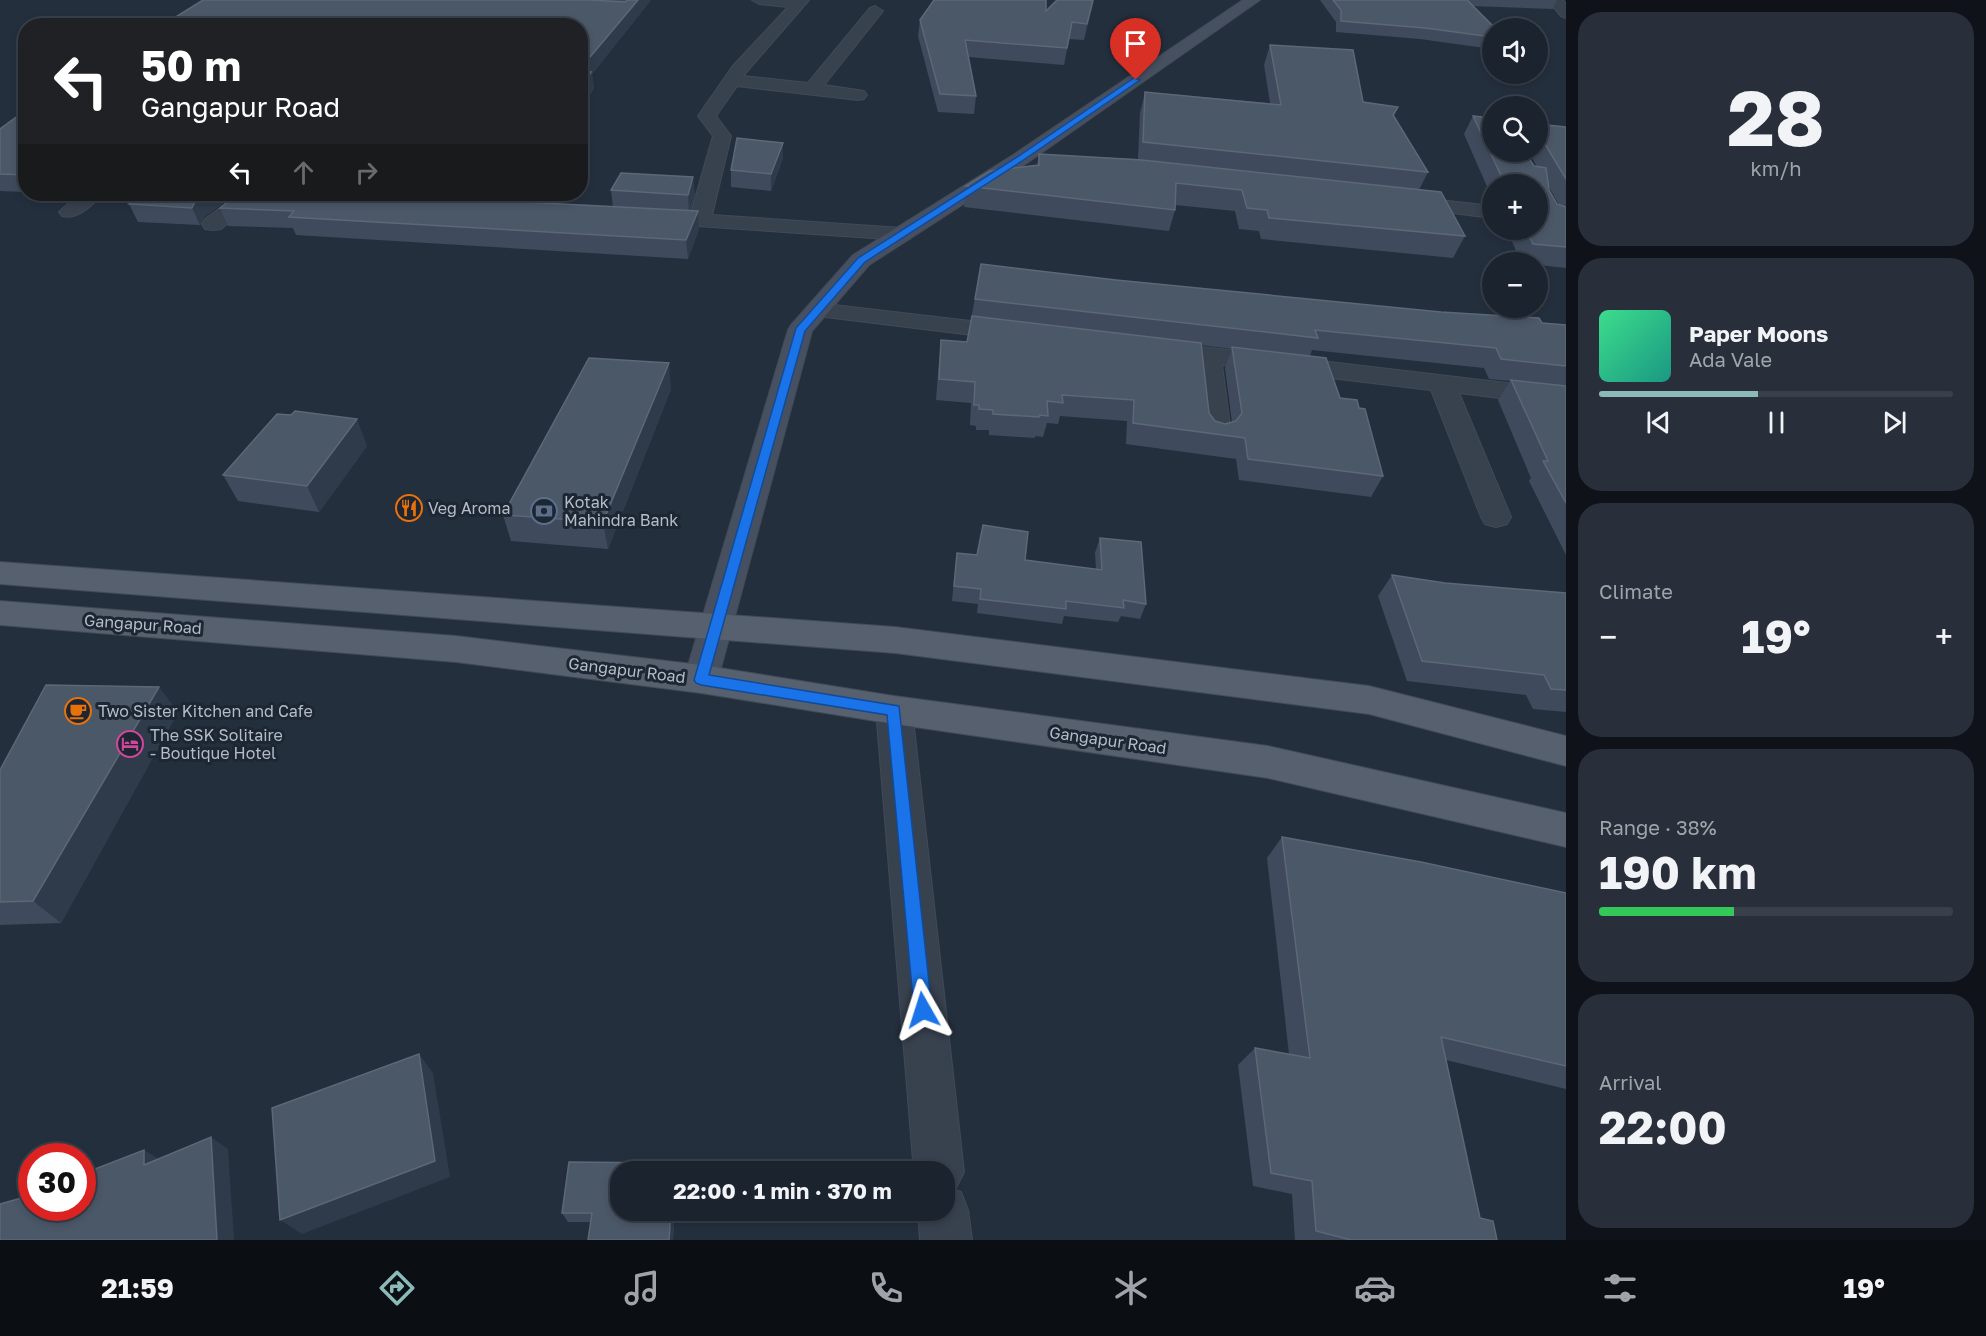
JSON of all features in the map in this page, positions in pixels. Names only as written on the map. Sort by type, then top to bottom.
[{"type":"main road","points":[[0,573],[895,640],[1369,700],[1566,751]]},
{"type":"main road","name":"Gangapur Road","points":[[0,613],[456,649],[701,680],[894,710],[1268,762],[1566,830]]},
{"type":"street","points":[[759,0],[801,2]]},
{"type":"street","points":[[701,680],[800,330],[861,260],[1020,159],[1252,0]]},
{"type":"street","points":[[1555,0],[1566,13]]},
{"type":"street","points":[[700,220],[722,136],[706,117],[732,80],[801,2]]},
{"type":"street","points":[[812,89],[875,11]]},
{"type":"street","points":[[732,80],[858,95]]},
{"type":"street","points":[[1020,159],[1055,163]]},
{"type":"street","points":[[1422,181],[1436,206]]},
{"type":"street","points":[[1388,200],[1482,211]]},
{"type":"street","points":[[69,212],[82,201]]},
{"type":"street","points":[[213,224],[242,201]]},
{"type":"street","points":[[629,215],[902,234]]},
{"type":"street","points":[[817,310],[1041,337]]},
{"type":"street","points":[[1137,348],[1566,398]]},
{"type":"street","points":[[1208,356],[1217,434]]},
{"type":"street","points":[[1442,384],[1496,517]]},
{"type":"street","points":[[894,710],[938,1161]]},
{"type":"street","points":[[944,1221],[946,1240]]},
{"type":"building","points":[[203,0],[589,0],[625,2],[638,0],[588,59],[588,18],[174,18]]},
{"type":"building","points":[[934,0],[1046,0],[1046,11],[1057,0],[1093,0],[1087,24],[1072,22],[1067,48],[965,40],[976,96],[940,94],[920,20]]},
{"type":"building","points":[[1333,0],[1467,0],[1485,18],[1482,18],[1482,36],[1341,21],[1341,10]]},
{"type":"building","points":[[1270,45],[1353,50],[1363,102],[1398,107],[1393,115],[1428,172],[1143,142],[1145,92],[1281,105]]},
{"type":"building","points":[[18,116],[18,175],[0,174],[0,129]]},
{"type":"building","points":[[1473,116],[1482,117],[1482,135]]},
{"type":"building","points":[[1548,125],[1566,127],[1566,179],[1548,149]]},
{"type":"building","points":[[737,138],[783,143],[771,174],[731,170]]},
{"type":"building","points":[[1039,154],[1142,160],[1441,192],[1465,236],[1269,218],[1267,210],[1247,208],[1242,190],[1176,183],[1175,210],[966,186],[990,171],[1039,165]]},
{"type":"building","points":[[1495,162],[1531,162],[1534,166],[1546,168],[1547,174],[1500,174]]},
{"type":"building","points":[[621,173],[693,177],[688,195],[611,190]]},
{"type":"building","points":[[1548,183],[1549,190],[1557,204],[1566,207],[1566,247],[1533,244],[1531,240],[1548,240]]},
{"type":"building","points":[[133,201],[196,201],[192,208],[129,204]]},
{"type":"building","points":[[229,201],[504,201],[698,211],[686,240],[289,217],[294,211],[220,208]]},
{"type":"building","points":[[981,264],[1116,280],[1482,315],[1482,318],[1539,318],[1542,323],[1566,325],[1566,366],[1501,359],[1496,348],[1315,330],[1318,338],[975,299]]},
{"type":"building","points":[[972,316],[1201,343],[1209,413],[1215,421],[1225,424],[1236,421],[1242,413],[1232,347],[1326,358],[1340,398],[1357,400],[1359,408],[1365,409],[1383,476],[1248,459],[1245,438],[1133,423],[1134,400],[1062,395],[1063,403],[1047,401],[1048,416],[1040,415],[1039,417],[993,414],[993,410],[979,409],[979,405],[974,405],[975,382],[939,379],[941,340],[967,342]]},
{"type":"building","points":[[589,358],[669,363],[603,522],[503,515]]},
{"type":"building","points":[[1511,380],[1566,386],[1566,503],[1543,461],[1548,461]]},
{"type":"building","points":[[295,411],[357,419],[307,486],[223,475],[277,414],[291,415]]},
{"type":"building","points":[[983,525],[1028,532],[1025,560],[1102,570],[1100,538],[1141,542],[1146,604],[1123,600],[1124,608],[1066,601],[1066,609],[980,599],[981,589],[954,586],[957,553],[977,555]]},
{"type":"building","points":[[1392,575],[1445,583],[1566,593],[1566,690],[1551,689],[1544,675],[1422,661]]},
{"type":"building","points":[[46,685],[159,687],[33,901],[0,902],[0,770]]},
{"type":"building","points":[[1282,837],[1421,862],[1566,893],[1566,1066],[1441,1037],[1480,1218],[1493,1221],[1497,1240],[1351,1240],[1316,1231],[1312,1181],[1271,1173],[1255,1048],[1310,1058]]},
{"type":"building","points":[[419,1054],[435,1161],[280,1220],[272,1108]]},
{"type":"building","points":[[211,1137],[217,1240],[0,1240],[0,1204],[18,1199],[18,1221],[96,1221],[96,1169],[144,1150],[144,1165]]},
{"type":"building","points":[[569,1162],[610,1162],[610,1221],[670,1221],[669,1240],[588,1240],[592,1213],[562,1213]]},
{"type":"place","name":"Veg Aroma","points":[[409,508]]},
{"type":"place","name":"Kotak Mahindra Bank","points":[[544,511]]},
{"type":"place","name":"Two Sister Kitchen and Cafe","points":[[78,711]]},
{"type":"place","name":"The SSK Solitaire - Boutique Hotel","points":[[130,744]]},
{"type":"route","points":[[923,1010],[894,710],[701,680],[800,330],[861,260],[1020,159],[1136,80]]}]
